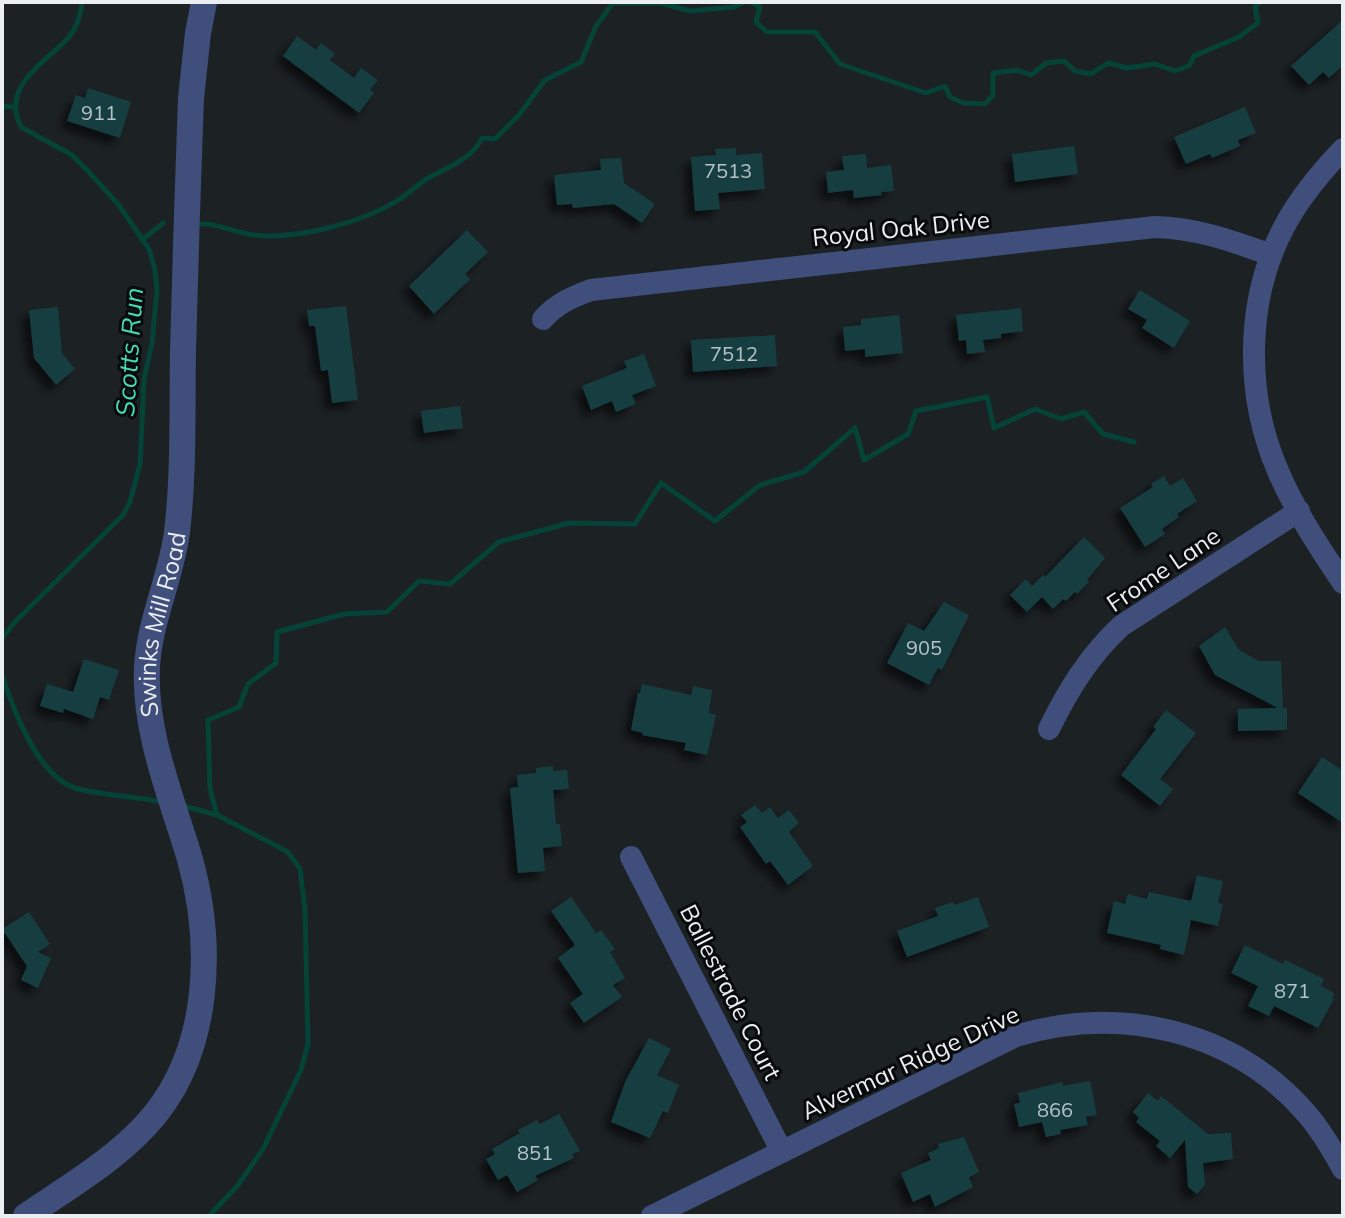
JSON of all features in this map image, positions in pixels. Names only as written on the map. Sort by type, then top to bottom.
[{"type":"street","name":"Swinks Mill Road","points":[[26,1216],[76,1182],[147,1124],[167,1098],[181,1072],[193,1040],[199,1009],[204,947],[197,889],[153,730],[147,666],[177,533],[191,98],[204,2]]},
{"type":"street","points":[[1343,149],[1305,192],[1271,255],[1257,309],[1254,353],[1261,417],[1276,467],[1343,583]]},
{"type":"street","name":"Royal Oak Drive","points":[[543,319],[570,298],[591,290],[1155,227],[1214,235],[1271,255]]},
{"type":"street","name":"Frome Lane","points":[[1049,729],[1080,672],[1121,626],[1299,511]]},
{"type":"street","name":"Ballestrade Court","points":[[631,857],[782,1152]]},
{"type":"street","name":"Alvermar Ridge Drive","points":[[652,1216],[1016,1036],[1071,1024],[1138,1023],[1175,1031],[1211,1044],[1281,1088],[1306,1112],[1343,1169]]},
{"type":"building","points":[[1343,20],[1343,65],[1329,78],[1323,72],[1309,85],[1291,66]]},
{"type":"building","points":[[297,36],[316,50],[321,43],[335,54],[330,60],[354,78],[361,68],[378,80],[370,90],[374,93],[359,113],[283,56]]},
{"type":"building","points":[[88,88],[131,102],[120,138],[67,121],[76,95],[85,98]]},
{"type":"building","points":[[1245,107],[1256,133],[1238,140],[1240,146],[1212,158],[1210,154],[1186,164],[1174,137]]},
{"type":"building","points":[[1074,146],[1078,174],[1015,182],[1012,154]]},
{"type":"building","points":[[736,148],[736,155],[762,153],[765,189],[718,193],[720,209],[695,211],[691,157],[716,155],[715,149]]},
{"type":"building","points":[[866,154],[867,168],[891,165],[894,191],[854,198],[853,190],[828,193],[826,172],[844,170],[842,156]]},
{"type":"building","points":[[621,158],[624,183],[655,204],[642,223],[614,204],[573,208],[572,204],[557,205],[554,175],[601,170],[600,159]]},
{"type":"building","points":[[467,230],[488,252],[465,274],[470,279],[434,314],[409,286]]},
{"type":"building","points":[[1140,290],[1190,321],[1174,348],[1142,328],[1147,320],[1128,309]]},
{"type":"building","points":[[346,306],[358,400],[332,403],[328,370],[321,371],[315,326],[309,326],[307,310]]},
{"type":"building","points":[[58,307],[62,353],[75,369],[56,385],[34,358],[29,310]]},
{"type":"building","points":[[1021,308],[1023,331],[983,340],[985,352],[967,354],[966,340],[959,341],[956,315]]},
{"type":"building","points":[[899,315],[903,353],[865,357],[865,349],[845,351],[843,327],[861,325],[861,319]]},
{"type":"building","points":[[775,335],[777,366],[693,372],[691,340]]},
{"type":"building","points":[[644,354],[656,386],[632,395],[636,404],[616,412],[612,401],[591,410],[582,386],[627,368],[624,361]]},
{"type":"building","points":[[460,406],[463,428],[424,433],[421,411]]},
{"type":"building","points":[[1164,476],[1170,486],[1183,478],[1197,501],[1162,529],[1165,534],[1145,547],[1120,508],[1153,487],[1151,484]]},
{"type":"building","points":[[1084,537],[1105,558],[1087,580],[1089,582],[1077,594],[1075,592],[1066,601],[1063,599],[1053,609],[1042,597],[1027,612],[1010,595],[1026,579],[1032,586],[1043,575],[1045,577]]},
{"type":"building","points":[[944,602],[969,615],[942,670],[938,668],[929,685],[887,663],[908,623],[924,631]]},
{"type":"building","points":[[1225,627],[1239,650],[1259,661],[1281,661],[1287,730],[1238,731],[1238,709],[1278,708],[1215,675],[1199,646]]},
{"type":"building","points":[[84,659],[119,670],[109,700],[100,697],[93,719],[64,709],[63,713],[40,706],[47,684],[73,692]]},
{"type":"building","points":[[642,684],[691,695],[693,686],[712,690],[709,713],[716,715],[707,755],[684,750],[686,743],[631,730]]},
{"type":"building","points":[[1166,710],[1196,733],[1160,779],[1173,789],[1160,806],[1121,775],[1156,729],[1153,727]]},
{"type":"building","points":[[1322,757],[1343,771],[1343,823],[1298,793]]},
{"type":"building","points":[[553,766],[553,771],[567,770],[569,789],[553,790],[556,824],[560,824],[562,846],[543,848],[545,871],[518,873],[510,788],[518,787],[517,775],[536,773],[536,768]]},
{"type":"building","points":[[755,805],[762,813],[770,807],[778,818],[789,810],[799,823],[789,832],[813,866],[788,885],[770,861],[766,864],[740,827],[747,822],[741,815]]},
{"type":"building","points":[[1197,875],[1223,881],[1218,903],[1223,904],[1218,926],[1191,920],[1184,955],[1160,949],[1161,945],[1107,933],[1114,901],[1125,904],[1128,894],[1147,899],[1149,892],[1191,901]]},
{"type":"building","points":[[571,897],[596,933],[601,930],[615,949],[610,952],[625,978],[613,985],[622,997],[584,1023],[570,1003],[583,994],[558,958],[575,945],[551,911]]},
{"type":"building","points":[[978,897],[989,927],[907,957],[897,931],[938,916],[935,908]]},
{"type":"building","points":[[29,912],[50,944],[38,952],[51,958],[38,988],[21,980],[27,966],[2,929]]},
{"type":"building","points":[[1245,945],[1283,964],[1285,960],[1324,979],[1321,986],[1334,993],[1334,999],[1318,1028],[1274,1006],[1269,1016],[1248,1006],[1258,986],[1231,973]]},
{"type":"building","points":[[649,1038],[671,1049],[657,1075],[679,1085],[668,1113],[663,1111],[650,1138],[611,1122],[625,1082]]},
{"type":"building","points":[[1090,1081],[1097,1115],[1086,1117],[1088,1125],[1060,1130],[1061,1134],[1046,1137],[1042,1122],[1019,1127],[1014,1104],[1020,1103],[1018,1093],[1062,1082],[1063,1086]]},
{"type":"building","points":[[1148,1093],[1158,1101],[1161,1096],[1208,1134],[1231,1133],[1233,1159],[1203,1163],[1205,1185],[1197,1194],[1188,1187],[1185,1140],[1170,1158],[1156,1146],[1160,1141],[1136,1122],[1139,1118],[1133,1112]]},
{"type":"building","points":[[559,1114],[580,1151],[572,1154],[574,1158],[535,1176],[538,1180],[517,1192],[507,1175],[498,1180],[486,1159],[495,1154],[492,1149],[537,1120],[540,1124]]},
{"type":"building","points":[[964,1137],[979,1172],[969,1177],[973,1187],[935,1207],[930,1194],[913,1202],[901,1173],[931,1160],[928,1153],[939,1148],[938,1144]]},
{"type":"waterway","name":"Scotts Run","points":[[2,638],[123,515],[130,502],[140,464],[144,379],[152,343],[157,291],[149,249],[118,204],[87,170],[72,155],[21,127],[16,112],[16,99],[21,87],[28,76],[72,33],[82,2]]},
{"type":"waterway","points":[[200,224],[247,234],[290,235],[330,228],[368,215],[460,161],[482,138],[495,139],[519,115],[545,80],[581,62],[596,26],[613,3],[661,3],[690,11],[734,7],[744,2]]},
{"type":"waterway","points":[[751,2],[760,7],[756,22],[767,32],[815,32],[840,64],[926,93],[945,86],[950,97],[964,103],[985,104],[993,95],[993,73],[1017,70],[1031,75],[1046,63],[1064,61],[1075,71],[1091,74],[1108,63],[1127,68],[1155,64],[1175,71],[1189,66],[1194,56],[1239,37],[1258,23],[1255,7],[1260,2]]},
{"type":"waterway","points":[[2,106],[14,107]]},
{"type":"waterway","points":[[142,240],[163,223]]},
{"type":"waterway","points":[[217,815],[210,789],[208,720],[239,707],[248,684],[276,663],[277,632],[344,614],[387,612],[419,581],[450,584],[499,542],[569,523],[635,524],[661,483],[715,521],[760,485],[804,472],[855,428],[864,460],[908,434],[916,411],[987,397],[994,428],[1035,409],[1061,419],[1084,412],[1103,434],[1134,442]]},
{"type":"waterway","name":"Scotts Run","points":[[2,675],[29,740],[50,770],[62,781],[86,791],[163,802]]},
{"type":"waterway","name":"Scotts Run","points":[[180,805],[217,815],[288,852],[300,869],[305,910],[308,1044],[301,1070],[263,1149],[238,1185],[209,1216]]}]
